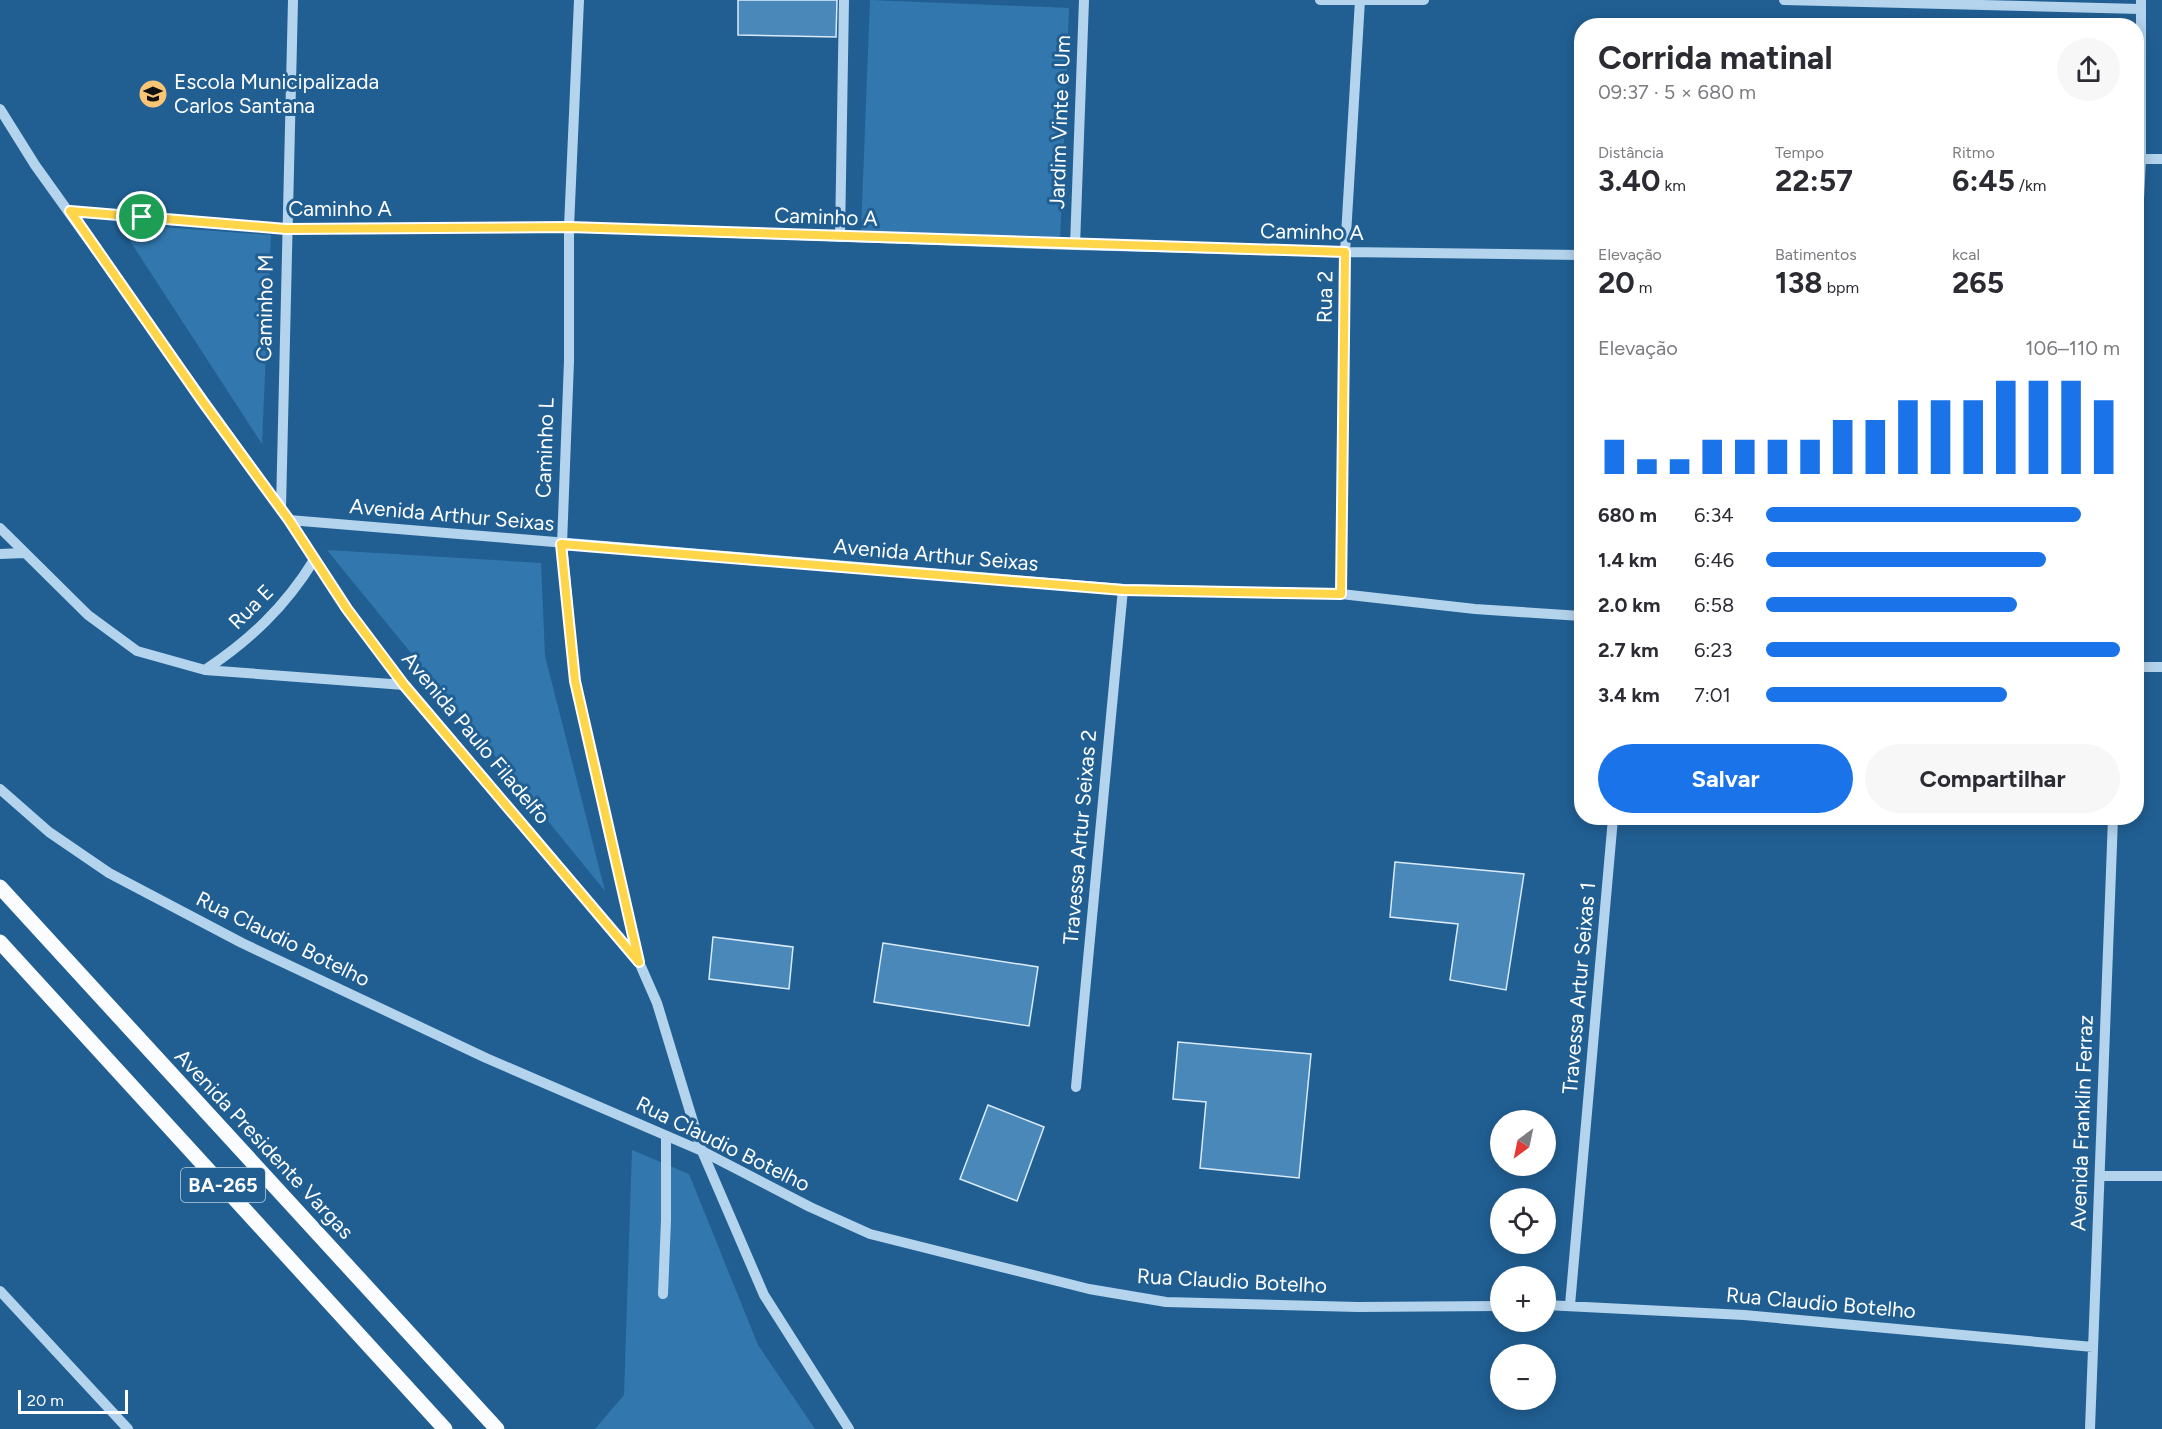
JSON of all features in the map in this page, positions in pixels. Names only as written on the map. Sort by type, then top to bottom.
[{"type":"main road","name":"Avenida Presidente Vargas","points":[[0,887],[497,1429]]},
{"type":"main road","name":"BA-265","points":[[0,942],[445,1429]]},
{"type":"street","name":"Caminho M","points":[[281,508],[293,0]]},
{"type":"street","name":"Caminho L","points":[[579,0],[569,227],[569,361],[561,544],[575,681],[639,962]]},
{"type":"street","points":[[840,237],[844,0]]},
{"type":"street","name":"Jardim Vinte e Um","points":[[1075,245],[1084,0]]},
{"type":"street","points":[[1320,0],[1424,0]]},
{"type":"street","points":[[1784,0],[2141,5]]},
{"type":"street","name":"Rua 2","points":[[1341,594],[1345,252],[1360,1]]},
{"type":"street","name":"Avenida Paulo Filadelfo","points":[[0,109],[35,165],[281,508],[314,561],[404,685],[639,962],[661,1013],[702,1151],[764,1295],[849,1429]]},
{"type":"street","points":[[2144,159],[2162,159]]},
{"type":"street","name":"Caminho A","points":[[70,211],[286,229],[569,227],[1075,245],[1574,255]]},
{"type":"street","name":"Avenida Arthur Seixas","points":[[289,520],[1123,590],[1341,594],[1475,609],[1574,616]]},
{"type":"street","points":[[0,528],[88,615],[137,651],[205,670],[404,685]]},
{"type":"street","points":[[0,554],[24,553]]},
{"type":"street","name":"Rua E","points":[[205,670],[250,638],[280,608],[314,561]]},
{"type":"street","name":"Travessa Artur Seixas 2","points":[[1076,1088],[1123,590]]},
{"type":"street","points":[[2144,667],[2162,667]]},
{"type":"street","name":"Rua Claudio Botelho","points":[[0,789],[49,832],[109,873],[242,943],[486,1058],[702,1151],[801,1202],[870,1234],[1089,1289],[1166,1302],[1358,1307],[1490,1306]]},
{"type":"street","name":"Travessa Artur Seixas 1","points":[[1570,1305],[1612,825]]},
{"type":"street","name":"Avenida Franklin Ferraz","points":[[2090,1429],[2113,825]]},
{"type":"street","points":[[663,1294],[666,1136]]},
{"type":"street","points":[[2100,1176],[2162,1176]]},
{"type":"street","points":[[0,1291],[128,1429]]},
{"type":"street","name":"Rua Claudio Botelho","points":[[1556,1305],[1744,1315],[2093,1347]]},
{"type":"shaded area","points":[[870,0],[1069,8],[1060,242],[861,232]]},
{"type":"shaded area","points":[[119,224],[271,235],[262,444]]},
{"type":"shaded area","points":[[327,550],[541,563],[545,656],[605,891]]},
{"type":"shaded area","points":[[632,1150],[689,1174],[758,1345],[815,1429],[595,1429],[624,1395]]},
{"type":"building","points":[[738,0],[837,0],[836,37],[738,35]]},
{"type":"building","points":[[1395,862],[1524,874],[1506,990],[1450,980],[1458,924],[1390,917]]},
{"type":"building","points":[[713,937],[793,947],[789,989],[709,979]]},
{"type":"building","points":[[883,943],[1038,967],[1029,1026],[874,1002]]},
{"type":"building","points":[[1178,1042],[1311,1054],[1299,1178],[1200,1168],[1206,1102],[1173,1099]]},
{"type":"building","points":[[988,1105],[1044,1127],[1017,1201],[960,1179]]},
{"type":"place","name":"Escola Municipalizada Carlos Santana","points":[[153,94]]},
{"type":"route","points":[[70,211],[142,217],[286,229],[569,227],[1345,252],[1341,594],[1123,590],[561,544],[575,681],[639,962],[404,685],[347,609],[289,520],[203,402],[70,211]]}]
